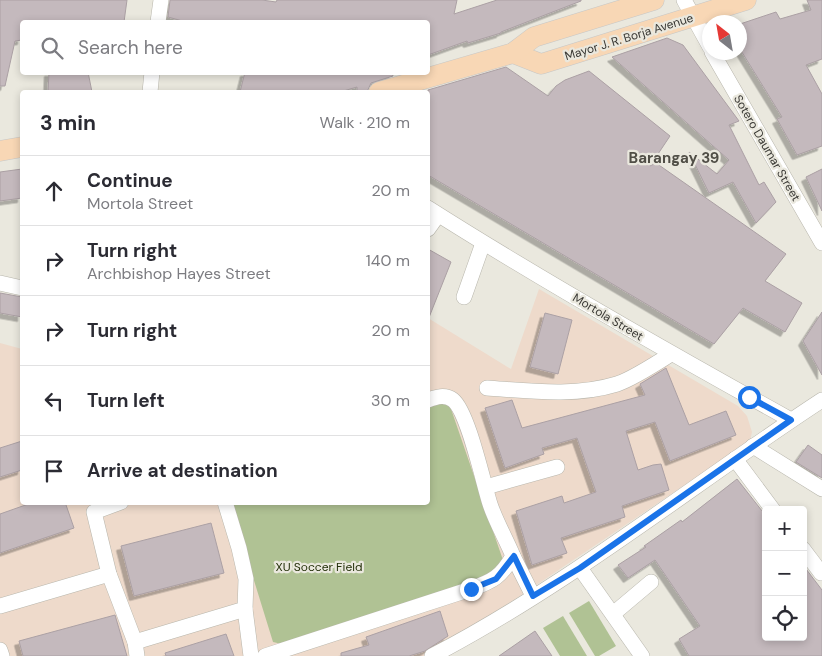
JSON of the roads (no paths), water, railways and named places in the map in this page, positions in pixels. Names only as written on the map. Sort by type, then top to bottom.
[{"type":"main road","points":[[386,90],[513,53],[534,37],[654,0]]},
{"type":"main road","name":"Mayor J. R. Borja Avenue","points":[[513,53],[541,64],[688,8],[746,0]]},
{"type":"main road","points":[[0,151],[20,148]]},
{"type":"street","points":[[158,20],[161,0]]},
{"type":"street","points":[[688,8],[702,33]]},
{"type":"street","name":"Sotero Daumar Street","points":[[717,60],[822,243]]},
{"type":"street","points":[[150,90],[152,75]]},
{"type":"street","name":"Mortola Street","points":[[433,212],[671,354],[791,420]]},
{"type":"street","points":[[464,297],[483,243]]},
{"type":"street","points":[[0,283],[20,288]]},
{"type":"street","points":[[487,388],[546,392],[582,392],[619,384],[671,354]]},
{"type":"street","points":[[430,399],[438,396],[448,397],[459,407],[490,504],[533,596]]},
{"type":"street","points":[[432,656],[468,637],[580,568],[753,446],[822,400]]},
{"type":"street","points":[[753,446],[822,489]]},
{"type":"street","points":[[735,459],[771,506]]},
{"type":"street","points":[[486,487],[557,467]]},
{"type":"street","points":[[226,505],[240,548],[246,578],[246,609],[251,656]]},
{"type":"street","points":[[92,507],[109,574],[136,649],[246,609]]},
{"type":"street","points":[[804,551],[821,573]]},
{"type":"street","points":[[265,656],[484,584],[496,579],[514,556]]},
{"type":"street","points":[[580,568],[642,656]]},
{"type":"street","points":[[0,606],[109,574]]},
{"type":"street","points":[[613,614],[651,582]]},
{"type":"street","points":[[0,650],[2,656]]},
{"type":"district","name":"Barangay 39","points":[[674,158]]},
{"type":"park label","name":"XU Soccer Field","points":[[319,567]]}]
